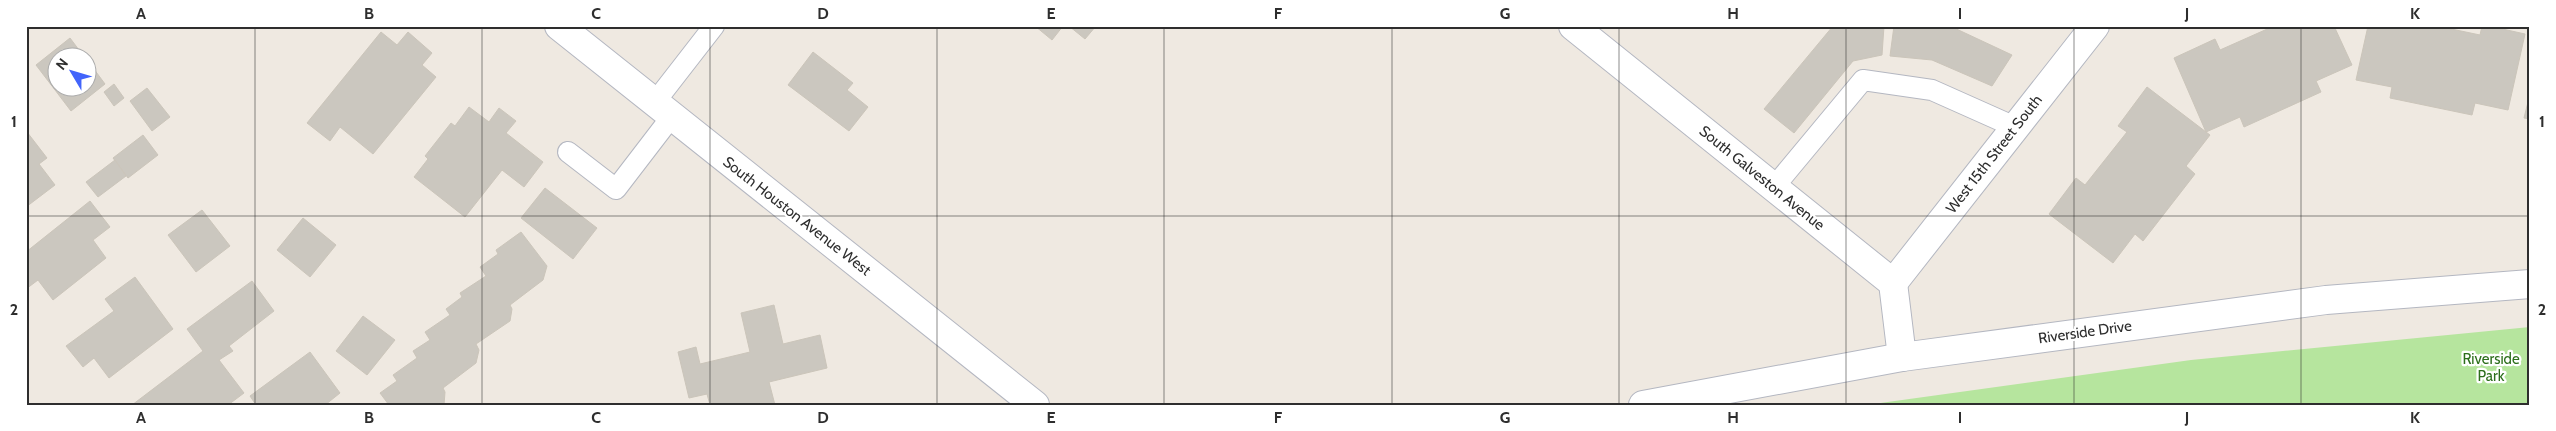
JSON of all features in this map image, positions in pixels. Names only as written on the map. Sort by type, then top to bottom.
[{"type":"street","name":"South Houston Avenue West","points":[[559,26],[1034,405]]},
{"type":"street","name":"South Galveston Avenue","points":[[1573,26],[1893,283]]},
{"type":"street","name":"West 15th Street South","points":[[1893,283],[2094,26]]},
{"type":"street","points":[[1893,283],[1902,357]]},
{"type":"street","name":"Riverside Drive","points":[[1643,405],[1902,357],[2326,300],[2530,284]]},
{"type":"lane","points":[[568,152],[616,189],[714,26]]},
{"type":"lane","points":[[1774,187],[1863,80],[1932,90],[2015,127]]},
{"type":"green space","name":"Riverside Park","points":[[2530,327],[2530,405],[1866,405],[2191,360]]},
{"type":"building","points":[[1035,26],[1063,26],[1052,40]]},
{"type":"building","points":[[1069,26],[1096,26],[1085,39]]},
{"type":"building","points":[[1833,26],[1884,26],[1882,55],[1853,61],[1794,133],[1764,109]]},
{"type":"building","points":[[1894,26],[1950,26],[2012,55],[1992,86],[1932,60],[1890,56]]},
{"type":"building","points":[[2274,26],[2334,26],[2352,65],[2316,81],[2321,92],[2244,127],[2240,117],[2206,132],[2174,58],[2215,39],[2220,50]]},
{"type":"building","points":[[2368,26],[2437,26],[2480,35],[2482,26],[2489,26],[2525,34],[2508,110],[2475,103],[2472,115],[2390,98],[2392,87],[2356,80]]},
{"type":"building","points":[[381,32],[397,45],[408,32],[432,53],[422,65],[436,77],[373,154],[340,127],[330,141],[307,123]]},
{"type":"building","points":[[70,38],[78,48],[57,48]]},
{"type":"building","points":[[813,52],[853,83],[847,90],[868,107],[849,131],[788,85]]},
{"type":"building","points":[[48,55],[48,81],[36,65]]},
{"type":"building","points":[[98,75],[105,84],[98,90]]},
{"type":"building","points":[[114,84],[124,98],[114,106],[104,92]]},
{"type":"building","points":[[2147,87],[2210,135],[2186,166],[2195,174],[2143,241],[2135,234],[2113,263],[2049,214],[2076,178],[2085,185],[2127,132],[2118,126]]},
{"type":"building","points":[[147,88],[170,117],[152,131],[130,101]]},
{"type":"building","points":[[2530,94],[2530,119],[2524,118]]},
{"type":"building","points":[[61,98],[87,98],[71,111]]},
{"type":"building","points":[[469,107],[489,122],[499,108],[516,121],[506,133],[543,162],[524,187],[502,170],[465,217],[414,177],[428,159],[425,156],[451,123],[455,126]]},
{"type":"building","points":[[27,132],[47,158],[39,164],[55,185],[26,207]]},
{"type":"building","points":[[143,135],[158,155],[128,178],[113,158]]},
{"type":"building","points":[[115,160],[126,176],[98,197],[86,182]]},
{"type":"building","points":[[545,188],[597,228],[573,259],[521,218]]},
{"type":"building","points":[[90,201],[110,227],[93,240],[106,258],[53,300],[38,280],[26,289],[26,252]]},
{"type":"building","points":[[202,210],[230,246],[196,272],[168,235]]},
{"type":"building","points":[[303,218],[336,245],[310,277],[277,250]]},
{"type":"building","points":[[521,232],[547,266],[543,280],[510,305],[512,309],[510,321],[476,344],[479,350],[476,363],[443,388],[445,392],[444,405],[389,405],[380,393],[397,381],[393,375],[417,358],[413,351],[430,340],[425,332],[450,315],[446,309],[462,297],[460,293],[486,276],[480,267],[498,254],[496,250]]},
{"type":"building","points":[[135,277],[173,329],[109,378],[94,358],[83,367],[66,346],[114,311],[105,299]]},
{"type":"building","points":[[252,281],[274,311],[229,346],[233,351],[219,360],[244,393],[228,405],[132,405],[203,351],[187,329]]},
{"type":"building","points":[[774,305],[783,344],[820,335],[827,368],[769,382],[775,405],[710,405],[707,394],[689,398],[678,352],[696,347],[700,364],[750,352],[741,313]]},
{"type":"building","points":[[363,316],[395,340],[367,375],[336,351]]},
{"type":"building","points":[[310,352],[340,393],[325,405],[256,405],[250,396]]}]
